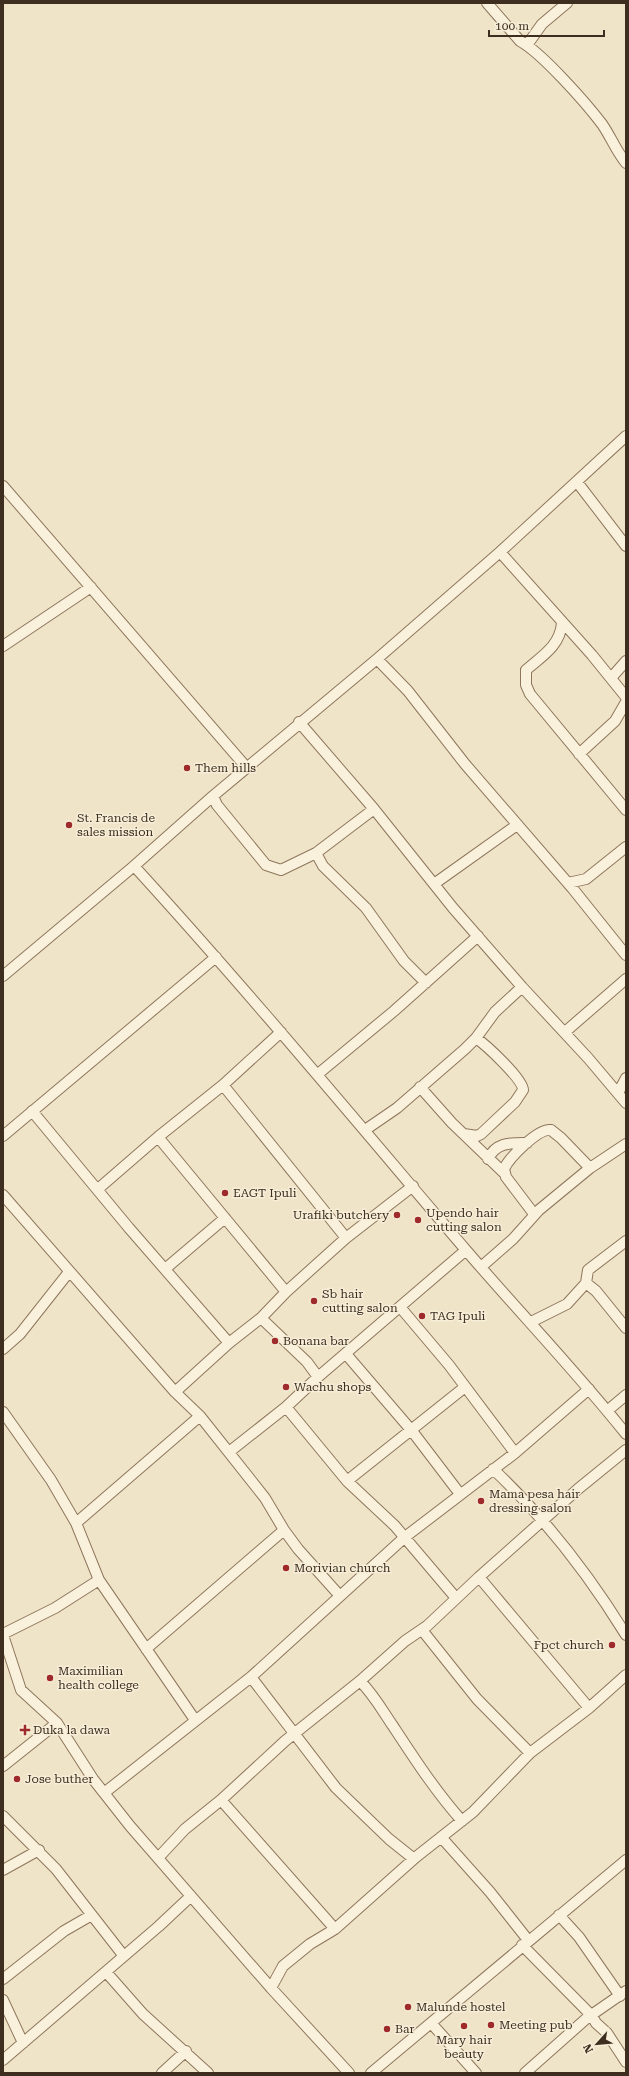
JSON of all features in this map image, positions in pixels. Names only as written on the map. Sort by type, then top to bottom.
[{"type":"street","points":[[487,3],[520,41],[527,45],[553,70],[601,123],[626,163]]},
{"type":"street","points":[[527,45],[542,24],[567,3]]},
{"type":"street","points":[[3,976],[134,866],[299,722],[377,658],[500,552],[626,436]]},
{"type":"street","points":[[577,482],[626,546]]},
{"type":"street","points":[[3,486],[247,768]]},
{"type":"street","points":[[500,552],[626,697]]},
{"type":"street","points":[[3,646],[91,587]]},
{"type":"street","points":[[562,623],[558,640],[553,647],[526,670],[526,685],[538,704],[626,810]]},
{"type":"street","points":[[377,658],[408,692],[465,764],[568,883],[626,955]]},
{"type":"street","points":[[611,678],[626,661]]},
{"type":"street","points":[[579,754],[615,721],[626,702]]},
{"type":"street","points":[[299,722],[478,936],[522,987],[565,1032],[626,1103]]},
{"type":"street","points":[[213,796],[217,805],[266,865],[274,869],[285,869],[316,853],[374,810]]},
{"type":"street","points":[[434,884],[517,825]]},
{"type":"street","points":[[568,883],[586,879],[626,847]]},
{"type":"street","points":[[316,853],[323,866],[366,908],[404,961],[426,983]]},
{"type":"street","points":[[134,866],[282,1032],[466,1250],[531,1322],[626,1434]]},
{"type":"street","points":[[580,898],[586,879]]},
{"type":"street","points":[[318,1074],[426,983],[478,936]]},
{"type":"street","points":[[3,1136],[216,957]]},
{"type":"street","points":[[565,1032],[626,979]]},
{"type":"street","points":[[365,1130],[397,1108],[476,1038],[495,1012],[522,987]]},
{"type":"street","points":[[98,1189],[158,1137],[222,1085],[282,1032]]},
{"type":"street","points":[[464,1134],[477,1136],[481,1134],[515,1102],[524,1090],[523,1085],[517,1076],[476,1038]]},
{"type":"street","points":[[618,1094],[626,1078]]},
{"type":"street","points":[[222,1085],[346,1238]]},
{"type":"street","points":[[420,1087],[504,1174],[534,1214]]},
{"type":"street","points":[[32,1111],[129,1228],[229,1343]]},
{"type":"street","points":[[504,1174],[505,1166],[527,1143],[541,1133],[551,1130],[561,1138],[590,1168]]},
{"type":"street","points":[[158,1137],[286,1292]]},
{"type":"street","points":[[488,1159],[493,1150],[500,1145],[527,1143]]},
{"type":"street","points":[[482,1267],[513,1239],[534,1214],[590,1168],[626,1144]]},
{"type":"street","points":[[175,1392],[229,1343],[261,1318],[286,1292],[346,1238],[413,1186]]},
{"type":"street","points":[[3,1195],[175,1392],[200,1416],[265,1498],[284,1530],[340,1596]]},
{"type":"street","points":[[165,1269],[225,1218]]},
{"type":"street","points":[[531,1322],[564,1306],[586,1283],[588,1270],[626,1241]]},
{"type":"street","points":[[229,1452],[286,1407],[318,1377],[466,1250]]},
{"type":"street","points":[[3,1349],[20,1334],[69,1272]]},
{"type":"street","points":[[586,1283],[596,1291],[626,1328]]},
{"type":"street","points":[[400,1307],[449,1365],[515,1453]]},
{"type":"street","points":[[261,1318],[307,1362],[318,1377]]},
{"type":"street","points":[[346,1354],[412,1431],[460,1494]]},
{"type":"street","points":[[348,1481],[465,1387]]},
{"type":"street","points":[[104,1793],[251,1676],[405,1537],[515,1453],[589,1389]]},
{"type":"street","points":[[607,1411],[626,1395]]},
{"type":"street","points":[[286,1407],[348,1481],[405,1537],[456,1598]]},
{"type":"street","points":[[3,1412],[50,1480],[76,1523],[99,1580],[195,1720]]},
{"type":"street","points":[[76,1523],[200,1416]]},
{"type":"street","points":[[158,1858],[185,1829],[221,1800],[294,1734],[360,1681],[406,1641],[422,1630],[578,1489],[626,1450]]},
{"type":"street","points":[[493,1470],[543,1521],[606,1603],[626,1635]]},
{"type":"street","points":[[146,1649],[284,1530]]},
{"type":"street","points":[[479,1577],[589,1708]]},
{"type":"street","points":[[99,1580],[55,1608],[3,1635],[6,1662],[21,1690],[57,1723],[104,1793],[158,1858],[271,1988],[349,2073]]},
{"type":"street","points":[[422,1630],[477,1699],[530,1753]]},
{"type":"street","points":[[271,1988],[275,1977],[283,1966],[310,1944],[335,1929],[414,1859],[462,1821],[530,1753],[589,1708],[626,1675]]},
{"type":"street","points":[[251,1676],[342,1795],[414,1859]]},
{"type":"street","points":[[360,1681],[374,1695],[444,1801],[462,1821]]},
{"type":"street","points":[[3,1766],[57,1723]]},
{"type":"street","points":[[221,1800],[335,1929]]},
{"type":"street","points":[[3,1816],[39,1850],[90,1916],[108,1935],[123,1956]]},
{"type":"street","points":[[440,1837],[490,1892],[525,1943],[592,2016],[596,2023],[607,2033],[626,2062]]},
{"type":"street","points":[[3,1870],[39,1850]]},
{"type":"street","points":[[371,2073],[626,1860]]},
{"type":"street","points":[[3,2060],[123,1956],[160,1926],[191,1896]]},
{"type":"street","points":[[525,2073],[592,2016],[623,1993],[579,1937],[559,1915]]},
{"type":"street","points":[[3,1979],[64,1931],[90,1916]]},
{"type":"street","points":[[106,1972],[143,2014],[186,2051],[208,2073]]},
{"type":"street","points":[[3,2000],[23,2043]]},
{"type":"street","points":[[431,2023],[476,2073]]},
{"type":"street","points":[[162,2073],[186,2051]]},
{"type":"place","name":"Them hills","points":[[187,768]]},
{"type":"place","name":"St. Francis de sales mission","points":[[69,825]]},
{"type":"place","name":"EAGT Ipuli","points":[[225,1193]]},
{"type":"place","name":"Urafiki butchery","points":[[397,1215]]},
{"type":"place","name":"Upendo hair cutting salon","points":[[418,1220]]},
{"type":"place","name":"Sb hair cutting salon","points":[[314,1301]]},
{"type":"place","name":"TAG Ipuli","points":[[422,1316]]},
{"type":"place","name":"Bonana bar","points":[[275,1341]]},
{"type":"place","name":"Wachu shops","points":[[286,1387]]},
{"type":"place","name":"Mama pesa hair dressing salon","points":[[481,1501]]},
{"type":"place","name":"Morivian church","points":[[286,1568]]},
{"type":"place","name":"Fpct church","points":[[612,1645]]},
{"type":"place","name":"Maximilian health college","points":[[50,1678]]},
{"type":"place","name":"Duka la dawa","points":[[25,1730]]},
{"type":"place","name":"Jose buther","points":[[17,1779]]},
{"type":"place","name":"Malunde hostel","points":[[408,2007]]},
{"type":"place","name":"Meeting pub","points":[[491,2025]]},
{"type":"place","name":"Mary hair beauty","points":[[464,2026]]},
{"type":"place","name":"Bar","points":[[387,2029]]}]
